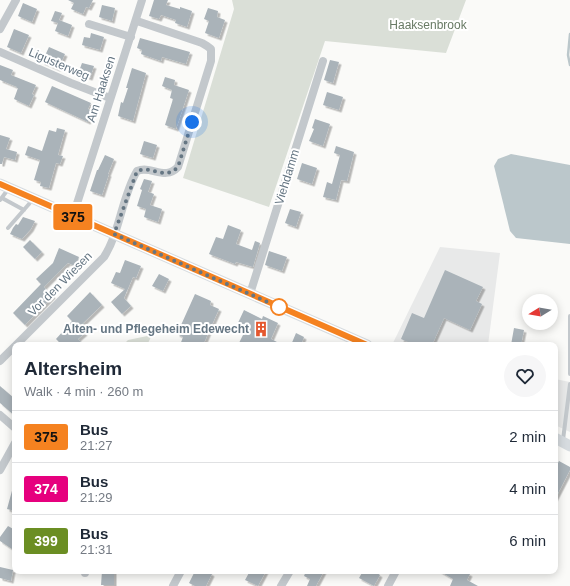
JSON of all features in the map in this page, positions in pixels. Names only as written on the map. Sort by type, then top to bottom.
[{"type":"main road","points":[[5,186],[360,342]]},
{"type":"street","points":[[0,29],[16,0]]},
{"type":"street","name":"Am Haaksen","points":[[73,216],[142,0]]},
{"type":"street","name":"Vor den Wiesen","points":[[18,342],[104,257],[111,246],[137,171],[142,169],[162,174],[174,171],[178,167],[211,55],[210,49],[202,43],[136,21]]},
{"type":"street","points":[[89,24],[130,37]]},
{"type":"street","name":"Ligusterweg","points":[[0,52],[70,83],[110,98]]},
{"type":"street","name":"Viehdamm","points":[[250,294],[323,61]]},
{"type":"street","name":"Vor den Wiesen","points":[[0,361],[12,348]]},
{"type":"street","points":[[0,415],[12,425]]},
{"type":"street","points":[[0,470],[12,449]]},
{"type":"street","points":[[173,586],[179,574]]},
{"type":"street","points":[[281,586],[288,574]]},
{"type":"street","points":[[388,586],[394,574]]},
{"type":"lane","points":[[5,186],[1,199],[24,210]]},
{"type":"lane","points":[[8,228],[24,210],[32,198]]},
{"type":"lane","points":[[570,316],[570,374]]},
{"type":"lane","points":[[563,442],[570,384]]},
{"type":"shaded area","points":[[511,154],[570,165],[570,244],[516,238],[510,231],[494,166],[498,159]]},
{"type":"shaded area","points":[[440,247],[500,253],[488,342],[393,342]]},
{"type":"shaded area","points":[[558,380],[570,382],[570,432],[558,426]]},
{"type":"green space","name":"Haaksenbrook","points":[[232,0],[466,0],[446,53],[325,41],[269,207],[183,178],[234,9]]},
{"type":"green space","points":[[152,335],[148,342],[126,342],[128,340]]},
{"type":"building","points":[[68,0],[93,0],[89,8],[86,7],[83,14],[71,9],[74,3]]},
{"type":"building","points":[[154,0],[168,0],[166,5],[192,11],[187,27],[175,23],[176,20],[161,15],[159,19],[149,16]]},
{"type":"building","points":[[23,3],[37,9],[32,22],[18,16]]},
{"type":"building","points":[[102,5],[115,8],[112,21],[99,17]]},
{"type":"building","points":[[208,8],[218,11],[217,17],[225,20],[219,38],[205,33],[209,21],[204,19]]},
{"type":"building","points":[[55,11],[62,13],[59,20],[72,25],[68,36],[55,31],[58,23],[51,21]]},
{"type":"building","points":[[14,29],[29,35],[21,53],[7,47]]},
{"type":"building","points":[[91,33],[104,37],[100,50],[82,45],[84,37],[90,38]]},
{"type":"building","points":[[140,38],[190,52],[186,64],[162,57],[161,61],[141,54],[142,50],[137,48]]},
{"type":"building","points":[[49,47],[65,54],[58,69],[42,62]]},
{"type":"building","points":[[330,60],[339,62],[333,83],[324,80]]},
{"type":"building","points":[[82,63],[94,66],[90,78],[78,74]]},
{"type":"building","points":[[0,65],[13,70],[11,75],[36,85],[32,94],[34,95],[29,106],[14,99],[18,88],[16,88],[17,87],[0,80]]},
{"type":"building","points":[[132,68],[146,73],[133,121],[118,116],[121,102],[123,103],[128,88],[126,88]]},
{"type":"building","points":[[165,77],[175,80],[174,85],[189,90],[176,129],[165,125],[173,99],[170,98],[172,90],[162,86]]},
{"type":"building","points":[[52,86],[91,103],[88,109],[93,111],[88,122],[45,102]]},
{"type":"building","points":[[327,92],[343,97],[339,110],[323,105]]},
{"type":"building","points":[[315,119],[330,124],[323,146],[309,141],[314,129],[312,128]]},
{"type":"building","points":[[57,128],[65,130],[58,155],[63,156],[60,164],[56,163],[49,188],[40,186],[41,182],[34,180],[40,160],[25,155],[28,146],[42,151],[49,130],[56,132]]},
{"type":"building","points":[[0,135],[10,138],[6,149],[17,152],[15,160],[4,157],[2,164],[0,164]]},
{"type":"building","points":[[144,141],[157,145],[153,158],[140,154]]},
{"type":"building","points":[[336,146],[354,152],[347,181],[341,180],[336,200],[323,197],[327,182],[332,184],[340,155],[334,153]]},
{"type":"building","points":[[105,155],[114,159],[102,195],[90,191],[97,170]]},
{"type":"building","points":[[302,163],[317,168],[312,184],[297,179]]},
{"type":"building","points":[[144,179],[152,181],[148,192],[154,194],[150,205],[162,209],[158,222],[144,217],[146,209],[137,206],[142,190],[140,189]]},
{"type":"building","points":[[290,209],[301,212],[296,227],[285,223]]},
{"type":"building","points":[[23,217],[35,221],[31,229],[22,239],[10,234],[16,224],[18,225]]},
{"type":"building","points":[[228,225],[241,230],[236,244],[252,250],[255,241],[260,243],[253,267],[236,262],[235,264],[209,254],[216,237],[223,239]]},
{"type":"building","points":[[30,240],[42,252],[35,259],[23,247]]},
{"type":"building","points":[[59,248],[79,257],[75,266],[68,263],[44,287],[53,296],[25,325],[13,313],[41,284],[36,279],[53,263]]},
{"type":"building","points":[[269,251],[287,257],[282,271],[265,265]]},
{"type":"building","points":[[125,260],[141,266],[136,278],[133,277],[124,298],[131,306],[122,314],[111,302],[125,289],[111,283],[116,272],[120,273]]},
{"type":"building","points":[[445,270],[483,287],[476,301],[482,304],[470,330],[444,318],[433,342],[408,342],[401,339],[412,313],[424,318]]},
{"type":"building","points":[[159,274],[169,279],[163,291],[152,286]]},
{"type":"building","points":[[90,292],[102,305],[79,327],[85,333],[78,339],[81,342],[59,342],[56,339],[72,321],[67,316]]},
{"type":"building","points":[[195,294],[211,301],[210,305],[219,309],[204,342],[181,342],[183,337],[177,334]]},
{"type":"building","name":"Alten- und Pflegeheim Edewecht","points":[[244,310],[262,319],[263,316],[278,323],[271,339],[277,342],[240,342],[246,329],[237,325]]},
{"type":"building","points":[[514,328],[524,330],[522,342],[512,342]]},
{"type":"building","points":[[296,333],[304,337],[302,342],[292,342]]},
{"type":"building","points":[[0,386],[12,396],[12,413],[0,403]]},
{"type":"building","points":[[559,461],[570,467],[570,470],[558,493]]},
{"type":"building","points":[[12,491],[12,510],[7,509]]},
{"type":"building","points":[[8,526],[12,528],[12,549],[0,541],[0,537]]},
{"type":"building","points":[[0,567],[12,570],[11,581],[0,578]]},
{"type":"building","points":[[102,574],[114,574],[114,585],[101,585]]},
{"type":"building","points":[[194,574],[212,574],[206,586],[195,586],[189,583]]},
{"type":"building","points":[[248,574],[264,574],[258,586],[245,580]]},
{"type":"building","points":[[305,574],[322,574],[316,586],[307,586],[310,579],[304,576]]},
{"type":"building","points":[[361,574],[380,575],[374,586],[359,578]]},
{"type":"building","points":[[444,574],[470,574],[467,580],[478,586],[450,586],[453,579]]},
{"type":"waterway","points":[[570,34],[568,55],[570,65]]},
{"type":"bus line","name":"375","points":[[0,184],[360,342]]},
{"type":"place","name":"Alten- und Pflegeheim Edewecht","points":[[261,329]]},
{"type":"route","points":[[192,122],[178,167],[174,171],[162,174],[148,169],[137,171],[114,234],[279,307]]}]
